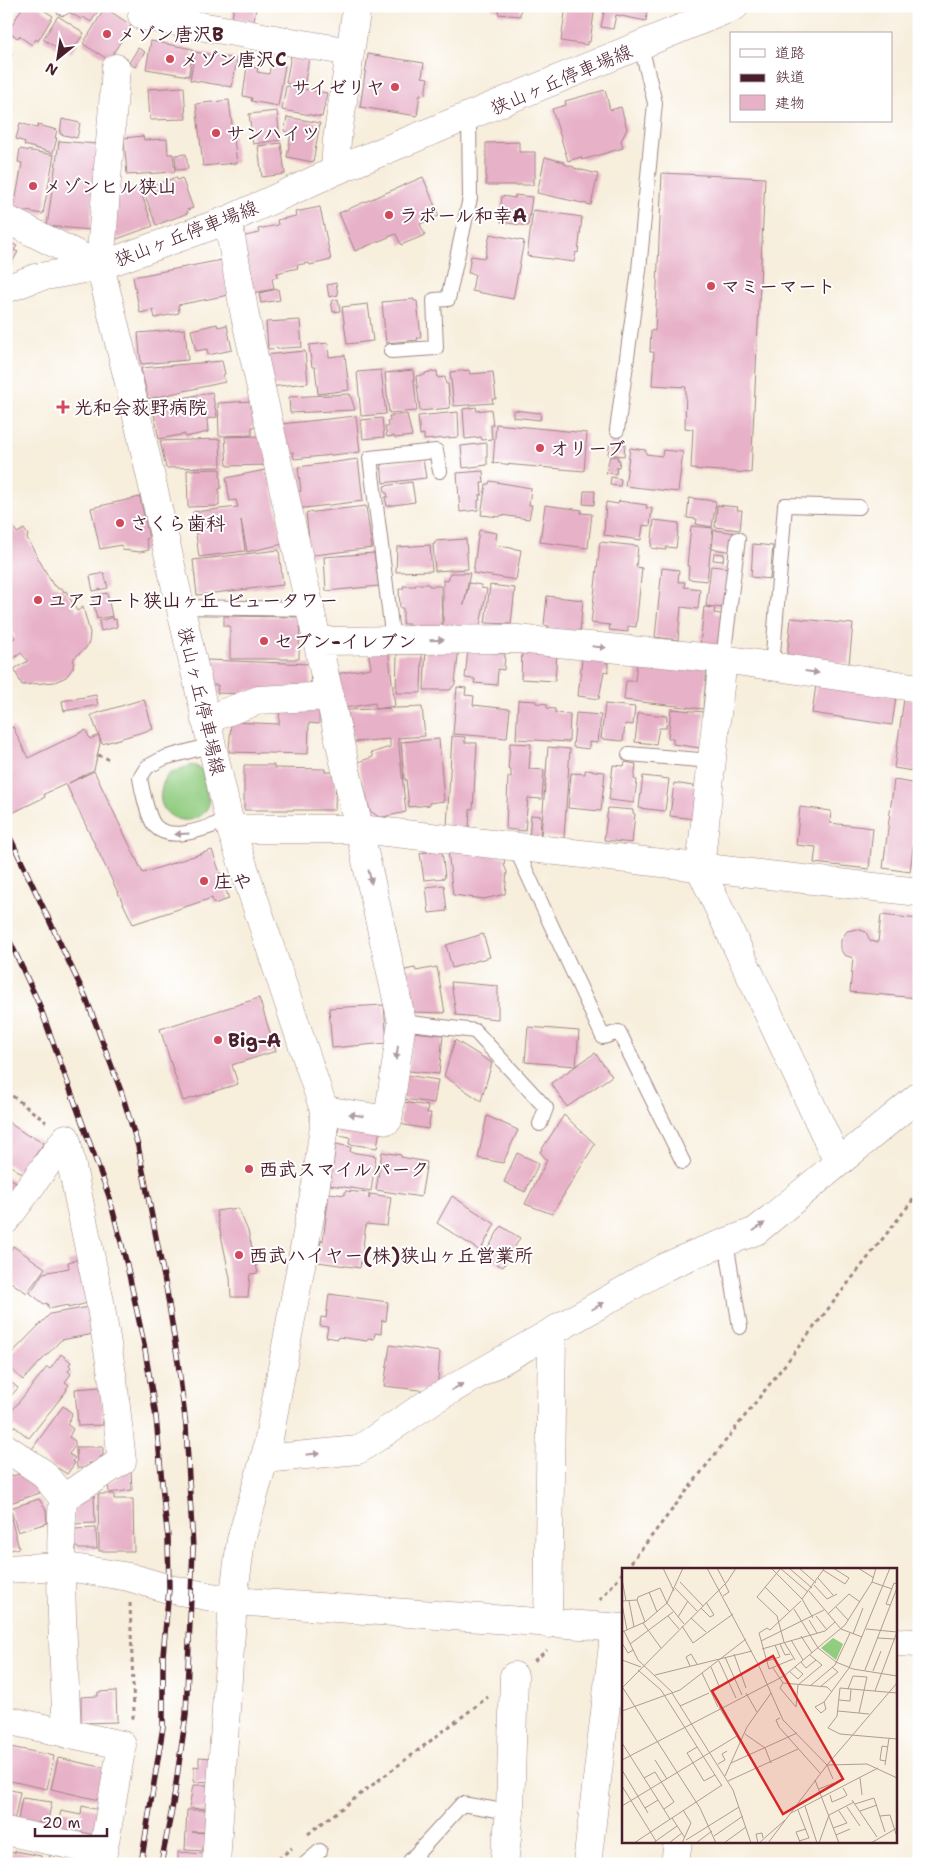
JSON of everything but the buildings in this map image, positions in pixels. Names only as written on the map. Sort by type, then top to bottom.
[{"type":"street","points":[[334,172],[357,6]]},
{"type":"street","name":"狭山ヶ丘停車場線","points":[[324,1110],[230,824],[133,399],[100,266],[228,220],[334,172],[735,6]]},
{"type":"street","points":[[142,16],[350,52]]},
{"type":"street","points":[[100,266],[116,68]]},
{"type":"street","points":[[6,219],[100,266]]},
{"type":"street","points":[[216,1864],[234,1601],[241,1540],[264,1459],[316,1184],[324,1126],[324,1110],[388,1120],[402,1022],[245,316],[228,220]]},
{"type":"street","points":[[6,289],[35,278],[100,266]]},
{"type":"street","points":[[318,641],[516,639],[723,659],[919,688]]},
{"type":"street","points":[[723,659],[700,868],[838,1162]]},
{"type":"street","points":[[208,732],[259,700],[330,696]]},
{"type":"street","points":[[230,824],[360,829],[919,892]]},
{"type":"street","points":[[264,1459],[358,1450],[433,1400],[665,1267],[756,1231],[919,1096]]},
{"type":"street","points":[[6,1220],[66,1138]]},
{"type":"street","points":[[63,1498],[122,1461],[113,1380],[100,1302],[66,1138]]},
{"type":"street","points":[[548,1624],[552,1333]]},
{"type":"street","points":[[13,1459],[43,1473],[63,1498],[61,1566],[67,1734]]},
{"type":"street","points":[[6,1569],[61,1566],[129,1577],[169,1589],[234,1601],[619,1628],[588,1864]]},
{"type":"street","points":[[898,1642],[919,1643]]},
{"type":"street","points":[[504,1864],[510,1812],[514,1676]]},
{"type":"street","points":[[6,1720],[122,1745],[102,1858],[6,1831]]},
{"type":"street","points":[[675,1864],[678,1842]]},
{"type":"lane","points":[[617,430],[639,270],[655,103],[641,46]]},
{"type":"lane","points":[[391,351],[436,348],[434,300],[448,299],[470,198],[469,117]]},
{"type":"lane","points":[[394,641],[370,458],[436,451],[440,471]]},
{"type":"lane","points":[[772,666],[785,505],[859,507]]},
{"type":"lane","points":[[723,659],[738,539]]},
{"type":"lane","points":[[181,607],[310,609]]},
{"type":"lane","points":[[208,732],[147,766],[140,778],[143,794],[155,826],[171,834],[192,833],[230,824]]},
{"type":"lane","points":[[629,754],[711,761]]},
{"type":"lane","points":[[514,847],[603,1037],[619,1032],[683,1162]]},
{"type":"lane","points":[[402,1022],[474,1031],[546,1108],[540,1124]]},
{"type":"lane","points":[[726,1242],[740,1327]]},
{"type":"lane","points":[[410,1864],[410,1861],[462,1804],[510,1812]]},
{"type":"lane","points":[[305,1864],[320,1851]]},
{"type":"path","points":[[98,755],[108,759]]},
{"type":"path","points":[[6,1091],[66,1138]]},
{"type":"path","points":[[627,1568],[919,1192]]},
{"type":"path","points":[[301,1840],[578,1626],[622,1574]]},
{"type":"path","points":[[122,1745],[131,1725],[134,1712],[129,1577]]},
{"type":"path","points":[[272,1864],[294,1846]]},
{"type":"green space","points":[[191,765],[202,770],[209,804],[203,813],[196,818],[178,819],[170,815],[164,808],[161,799],[162,786],[169,774]]},
{"type":"railway","points":[[6,829],[86,998],[121,1091],[138,1146],[167,1292],[178,1362],[186,1426],[193,1549],[186,1715],[173,1804],[161,1864]]},
{"type":"railway","points":[[6,933],[39,1004],[109,1196],[127,1265],[144,1344],[156,1417],[168,1537],[169,1589],[163,1655],[163,1727],[141,1864]]},
{"type":"place","name":"メゾン唐沢B","points":[[107,34]]},
{"type":"place","name":"メゾン唐沢C","points":[[170,59]]},
{"type":"place","name":"サイゼリヤ","points":[[395,87]]},
{"type":"place","name":"サンハイツ","points":[[216,133]]},
{"type":"place","name":"メゾンヒル狭山","points":[[33,186]]},
{"type":"place","name":"ラポール和幸A","points":[[389,215]]},
{"type":"place","name":"マミーマート","points":[[711,286]]},
{"type":"place","name":"光和会荻野病院","points":[[63,407]]},
{"type":"place","name":"オリーブ","points":[[540,448]]},
{"type":"place","name":"さくら歯科","points":[[120,523]]},
{"type":"place","name":"ユアコート狭山ヶ丘 ビュータワー","points":[[38,600]]},
{"type":"place","name":"セブン-イレブン","points":[[264,641]]},
{"type":"place","name":"庄や","points":[[204,881]]},
{"type":"place","name":"Big-A","points":[[218,1040]]},
{"type":"place","name":"西武スマイルパーク","points":[[249,1169]]},
{"type":"place","name":"西武ハイヤー(株)狭山ヶ丘営業所","points":[[239,1255]]}]
